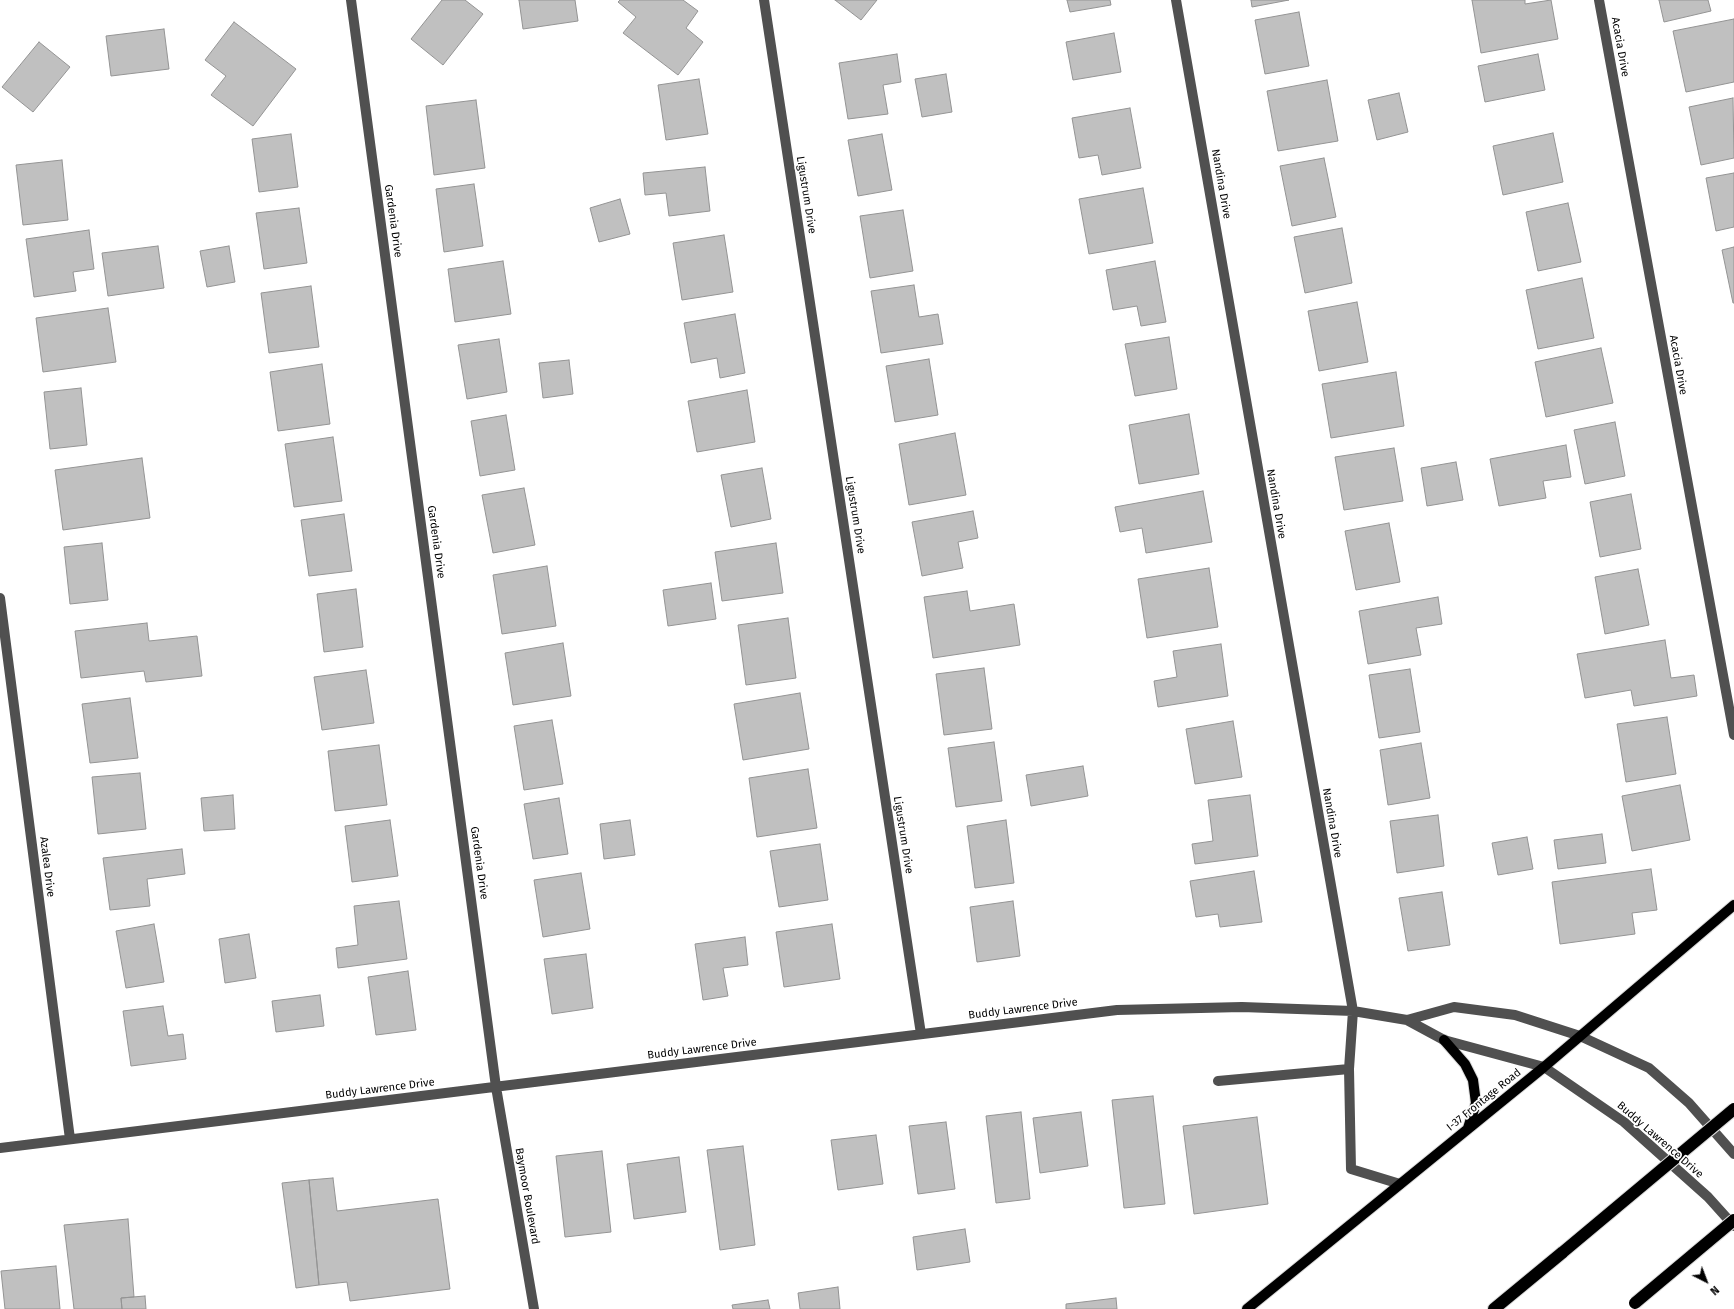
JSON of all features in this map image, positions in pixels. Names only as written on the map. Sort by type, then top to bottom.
[{"type":"highway","points":[[1494,1309],[1734,1109]]},
{"type":"highway","points":[[1631,1306],[1734,1220]]},
{"type":"main road","name":"I-37 Frontage Road","points":[[1247,1309],[1544,1067],[1734,906]]},
{"type":"main road","points":[[1444,1040],[1465,1064],[1472,1080],[1476,1103],[1468,1128]]},
{"type":"street","name":"Gardenia Drive","points":[[351,0],[496,1087]]},
{"type":"street","name":"Ligustrum Drive","points":[[764,0],[921,1034]]},
{"type":"street","name":"Nandina Drive","points":[[1176,0],[1353,1011],[1349,1069],[1351,1169],[1400,1184]]},
{"type":"street","name":"Acacia Drive","points":[[1599,0],[1734,735]]},
{"type":"street","name":"Azalea Drive","points":[[0,598],[70,1139]]},
{"type":"street","name":"Buddy Lawrence Drive","points":[[0,1148],[1118,1010],[1242,1007],[1353,1011],[1407,1020],[1444,1040],[1544,1067],[1624,1122],[1708,1197],[1734,1226]]},
{"type":"street","name":"Buddy Lawrence Drive","points":[[1407,1020],[1454,1007],[1515,1015],[1580,1036],[1649,1068],[1689,1103],[1734,1154]]},
{"type":"street","points":[[1218,1081],[1349,1069]]},
{"type":"street","name":"Baymoor Boulevard","points":[[496,1087],[534,1309]]},
{"type":"building","points":[[442,0],[465,0],[483,14],[443,65],[411,39]]},
{"type":"building","points":[[519,0],[575,0],[578,21],[523,29]]},
{"type":"building","points":[[620,0],[683,0],[698,11],[686,28],[703,42],[678,75],[623,33],[636,17],[618,2]]},
{"type":"building","points":[[835,0],[877,0],[861,20]]},
{"type":"building","points":[[1067,0],[1110,0],[1111,5],[1070,12]]},
{"type":"building","points":[[1251,0],[1289,0],[1252,7]]},
{"type":"building","points":[[1472,0],[1525,0],[1525,4],[1551,0],[1558,39],[1481,53]]},
{"type":"building","points":[[1659,0],[1708,0],[1711,11],[1664,22]]},
{"type":"building","points":[[1299,12],[1309,66],[1265,74],[1255,20]]},
{"type":"building","points":[[1734,19],[1734,82],[1686,92],[1673,31]]},
{"type":"building","points":[[234,22],[296,69],[253,126],[211,95],[226,76],[205,60]]},
{"type":"building","points":[[164,29],[169,69],[111,76],[106,36]]},
{"type":"building","points":[[1114,33],[1121,72],[1073,80],[1066,42]]},
{"type":"building","points":[[39,42],[70,67],[33,112],[2,87]]},
{"type":"building","points":[[897,54],[901,82],[883,85],[888,114],[848,119],[839,63]]},
{"type":"building","points":[[1538,54],[1545,90],[1485,102],[1478,66]]},
{"type":"building","points":[[946,74],[952,112],[922,117],[915,79]]},
{"type":"building","points":[[699,79],[708,134],[666,140],[658,85]]},
{"type":"building","points":[[1327,80],[1338,141],[1278,151],[1267,91]]},
{"type":"building","points":[[1399,93],[1408,132],[1377,140],[1368,100]]},
{"type":"building","points":[[1733,98],[1734,158],[1701,165],[1689,107]]},
{"type":"building","points":[[476,100],[485,168],[434,175],[426,106]]},
{"type":"building","points":[[1130,108],[1141,168],[1102,175],[1098,155],[1079,158],[1072,118]]},
{"type":"building","points":[[1553,133],[1563,182],[1503,195],[1493,146]]},
{"type":"building","points":[[291,134],[298,187],[259,192],[252,139]]},
{"type":"building","points":[[882,134],[892,190],[858,196],[848,140]]},
{"type":"building","points":[[1324,158],[1336,217],[1292,226],[1280,166]]},
{"type":"building","points":[[62,160],[68,220],[23,225],[16,165]]},
{"type":"building","points":[[705,167],[710,211],[669,216],[666,193],[645,195],[643,173]]},
{"type":"building","points":[[1734,173],[1734,227],[1716,231],[1706,178]]},
{"type":"building","points":[[474,184],[483,246],[444,252],[436,189]]},
{"type":"building","points":[[1143,188],[1153,243],[1089,254],[1079,199]]},
{"type":"building","points":[[620,199],[630,234],[599,242],[590,208]]},
{"type":"building","points":[[1568,203],[1581,262],[1538,271],[1526,212]]},
{"type":"building","points":[[299,208],[307,263],[264,269],[256,213]]},
{"type":"building","points":[[903,210],[913,271],[870,278],[860,216]]},
{"type":"building","points":[[1342,228],[1352,283],[1305,293],[1294,237]]},
{"type":"building","points":[[89,230],[94,269],[73,272],[76,291],[34,297],[26,239]]},
{"type":"building","points":[[724,235],[733,292],[682,300],[673,243]]},
{"type":"building","points":[[158,246],[164,288],[108,296],[102,253]]},
{"type":"building","points":[[229,246],[235,282],[207,287],[200,251]]},
{"type":"building","points":[[1734,247],[1734,303],[1733,303],[1722,250]]},
{"type":"building","points":[[503,261],[511,314],[455,322],[448,269]]},
{"type":"building","points":[[1155,261],[1166,322],[1141,326],[1137,306],[1113,310],[1106,270]]},
{"type":"building","points":[[1582,278],[1594,338],[1538,349],[1526,290]]},
{"type":"building","points":[[914,285],[919,317],[938,314],[943,344],[881,353],[871,291]]},
{"type":"building","points":[[311,286],[319,347],[269,353],[261,293]]},
{"type":"building","points":[[1357,302],[1368,362],[1319,371],[1308,311]]},
{"type":"building","points":[[108,308],[116,362],[43,372],[36,318]]},
{"type":"building","points":[[735,314],[745,373],[720,378],[717,358],[691,363],[684,323]]},
{"type":"building","points":[[1169,337],[1177,389],[1135,396],[1125,344]]},
{"type":"building","points":[[499,339],[507,392],[467,399],[458,345]]},
{"type":"building","points":[[1601,348],[1613,403],[1546,417],[1535,362]]},
{"type":"building","points":[[929,359],[938,415],[895,422],[886,366]]},
{"type":"building","points":[[569,360],[573,394],[543,398],[539,363]]},
{"type":"building","points":[[322,364],[330,424],[278,431],[270,372]]},
{"type":"building","points":[[1396,372],[1404,426],[1331,438],[1322,384]]},
{"type":"building","points":[[81,388],[87,445],[50,449],[44,392]]},
{"type":"building","points":[[747,390],[755,442],[697,452],[688,401]]},
{"type":"building","points":[[1189,414],[1199,474],[1139,484],[1129,425]]},
{"type":"building","points":[[506,415],[515,470],[480,476],[471,421]]},
{"type":"building","points":[[1615,422],[1625,476],[1585,484],[1574,430]]},
{"type":"building","points":[[955,433],[966,495],[909,505],[899,444]]},
{"type":"building","points":[[333,437],[342,501],[294,507],[285,444]]},
{"type":"building","points":[[1566,445],[1571,477],[1543,481],[1546,498],[1499,506],[1490,459]]},
{"type":"building","points":[[1394,448],[1403,501],[1344,510],[1335,457]]},
{"type":"building","points":[[142,458],[150,518],[63,530],[55,470]]},
{"type":"building","points":[[1456,462],[1463,500],[1427,506],[1421,468]]},
{"type":"building","points":[[762,468],[771,519],[731,527],[721,475]]},
{"type":"building","points":[[524,488],[535,545],[493,553],[482,495]]},
{"type":"building","points":[[1203,491],[1212,542],[1146,553],[1142,528],[1120,532],[1115,507]]},
{"type":"building","points":[[1631,494],[1641,549],[1600,557],[1590,502]]},
{"type":"building","points":[[973,511],[978,538],[958,542],[963,568],[922,576],[912,522]]},
{"type":"building","points":[[344,514],[352,571],[309,576],[301,520]]},
{"type":"building","points":[[1389,523],[1400,582],[1356,590],[1345,531]]},
{"type":"building","points":[[102,543],[108,600],[70,604],[64,547]]},
{"type":"building","points":[[776,543],[783,593],[722,601],[715,552]]},
{"type":"building","points":[[547,566],[556,626],[502,634],[493,575]]},
{"type":"building","points":[[1209,568],[1218,627],[1147,638],[1138,579]]},
{"type":"building","points":[[1638,569],[1649,625],[1605,634],[1595,577]]},
{"type":"building","points":[[711,583],[716,619],[668,626],[663,590]]},
{"type":"building","points":[[356,589],[363,647],[324,652],[317,594]]},
{"type":"building","points":[[967,591],[970,611],[1014,604],[1020,645],[933,658],[924,597]]},
{"type":"building","points":[[1438,597],[1442,624],[1416,628],[1421,655],[1368,664],[1359,611]]},
{"type":"building","points":[[788,618],[796,678],[746,685],[738,625]]},
{"type":"building","points":[[147,623],[149,641],[197,636],[202,676],[146,682],[144,671],[81,678],[75,631]]},
{"type":"building","points":[[1665,640],[1671,678],[1694,675],[1697,696],[1634,706],[1631,690],[1585,698],[1577,654]]},
{"type":"building","points":[[563,643],[571,696],[513,705],[505,653]]},
{"type":"building","points":[[1221,644],[1228,696],[1158,707],[1154,681],[1177,677],[1173,651]]},
{"type":"building","points":[[984,668],[992,729],[944,735],[936,674]]},
{"type":"building","points":[[1410,669],[1420,732],[1379,738],[1369,675]]},
{"type":"building","points":[[366,670],[374,723],[322,730],[314,677]]},
{"type":"building","points":[[800,693],[809,749],[743,760],[734,704]]},
{"type":"building","points":[[130,698],[138,758],[90,763],[82,704]]},
{"type":"building","points":[[1667,717],[1676,774],[1626,782],[1617,724]]},
{"type":"building","points":[[552,720],[563,784],[524,790],[514,726]]},
{"type":"building","points":[[1233,721],[1242,777],[1195,784],[1186,729]]},
{"type":"building","points":[[994,742],[1002,801],[956,807],[948,748]]},
{"type":"building","points":[[1421,743],[1430,798],[1388,805],[1380,750]]},
{"type":"building","points":[[379,745],[387,805],[335,811],[328,751]]},
{"type":"building","points":[[1083,766],[1088,796],[1031,806],[1026,775]]},
{"type":"building","points":[[808,769],[817,828],[757,837],[749,778]]},
{"type":"building","points":[[140,773],[146,829],[98,834],[92,777]]},
{"type":"building","points":[[1680,785],[1690,840],[1632,851],[1622,796]]},
{"type":"building","points":[[233,795],[235,829],[204,831],[201,798]]},
{"type":"building","points":[[1250,795],[1258,856],[1195,864],[1192,844],[1213,841],[1208,800]]},
{"type":"building","points":[[559,798],[568,854],[533,859],[524,804]]},
{"type":"building","points":[[1438,815],[1444,866],[1397,873],[1390,821]]},
{"type":"building","points":[[390,820],[398,876],[352,882],[345,826]]},
{"type":"building","points":[[630,820],[635,855],[604,859],[600,824]]},
{"type":"building","points":[[1006,820],[1014,883],[975,888],[967,826]]},
{"type":"building","points":[[1602,834],[1606,863],[1558,869],[1554,840]]},
{"type":"building","points":[[1527,837],[1533,869],[1498,875],[1492,843]]},
{"type":"building","points":[[820,844],[828,900],[779,907],[770,851]]},
{"type":"building","points":[[182,849],[185,874],[147,879],[150,906],[110,910],[103,858]]},
{"type":"building","points":[[1651,869],[1657,910],[1632,913],[1635,934],[1560,944],[1552,882]]},
{"type":"building","points":[[1254,871],[1262,922],[1220,927],[1218,914],[1196,917],[1190,881]]},
{"type":"building","points":[[581,873],[590,929],[543,937],[534,880]]},
{"type":"building","points":[[1442,892],[1450,945],[1408,951],[1399,898]]},
{"type":"building","points":[[399,901],[407,959],[338,968],[336,948],[358,945],[354,906]]},
{"type":"building","points":[[1013,901],[1020,956],[977,962],[970,907]]},
{"type":"building","points":[[154,924],[164,982],[126,988],[116,931]]},
{"type":"building","points":[[832,924],[840,979],[784,987],[776,932]]},
{"type":"building","points":[[249,934],[256,978],[225,983],[219,939]]},
{"type":"building","points":[[745,937],[748,965],[723,968],[728,996],[703,1000],[695,944]]},
{"type":"building","points":[[586,954],[593,1008],[552,1014],[544,959]]},
{"type":"building","points":[[408,971],[416,1030],[376,1035],[368,977]]},
{"type":"building","points":[[320,995],[324,1026],[276,1032],[272,1001]]},
{"type":"building","points":[[163,1006],[168,1036],[183,1034],[186,1059],[131,1066],[123,1011]]},
{"type":"building","points":[[1153,1096],[1165,1204],[1124,1208],[1112,1100]]},
{"type":"building","points":[[1021,1112],[1030,1199],[996,1203],[986,1116]]},
{"type":"building","points":[[1081,1112],[1088,1166],[1040,1173],[1033,1118]]},
{"type":"building","points":[[1257,1117],[1268,1204],[1194,1214],[1183,1126]]},
{"type":"building","points":[[946,1122],[955,1189],[918,1194],[909,1126]]},
{"type":"building","points":[[876,1135],[883,1184],[838,1190],[831,1140]]},
{"type":"building","points":[[743,1146],[755,1245],[720,1250],[707,1150]]},
{"type":"building","points":[[602,1151],[611,1232],[565,1237],[556,1156]]},
{"type":"building","points":[[679,1157],[686,1212],[634,1219],[627,1164]]},
{"type":"building","points":[[333,1178],[337,1211],[438,1199],[450,1289],[350,1301],[347,1282],[319,1285],[309,1180]]},
{"type":"building","points":[[309,1180],[319,1285],[296,1288],[282,1183]]},
{"type":"building","points":[[128,1219],[134,1297],[121,1298],[122,1309],[74,1309],[64,1225]]},
{"type":"building","points":[[965,1229],[970,1262],[917,1270],[913,1237]]},
{"type":"building","points":[[56,1266],[60,1309],[5,1309],[1,1271]]},
{"type":"building","points":[[838,1287],[840,1309],[800,1309],[798,1293]]},
{"type":"building","points":[[145,1296],[146,1309],[122,1309],[121,1298]]},
{"type":"building","points":[[1116,1298],[1117,1309],[1066,1309],[1066,1304]]},
{"type":"building","points":[[768,1300],[770,1309],[733,1309],[732,1305]]}]
